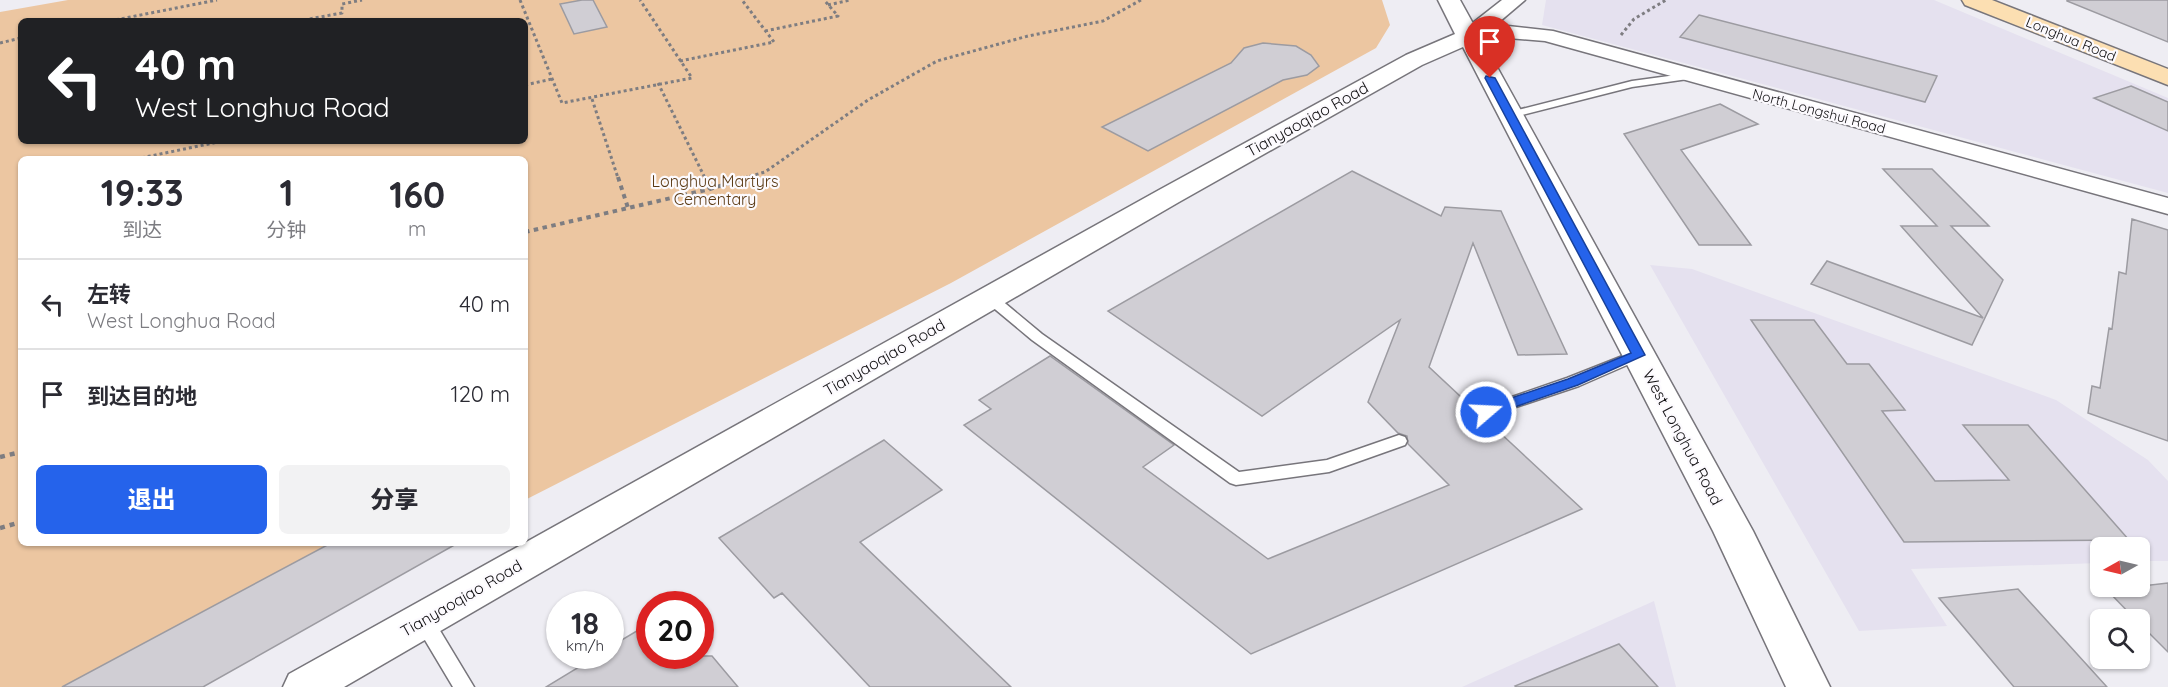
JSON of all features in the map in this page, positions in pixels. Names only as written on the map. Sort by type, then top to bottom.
[{"type":"main road","name":"Longhua Road","points":[[1973,0],[2168,78]]},
{"type":"main road","name":"Longhua Road","points":[[2000,0],[2168,66]]},
{"type":"street","name":"West Longhua Road","points":[[1449,0],[1733,531],[1808,687]]},
{"type":"street","points":[[1467,37],[1515,0]]},
{"type":"street","name":"North Longshui Road","points":[[1467,37],[1508,32],[1546,35],[2168,206]]},
{"type":"street","name":"Tianyaoqiao Road","points":[[305,687],[989,297],[1414,60],[1467,37]]},
{"type":"lane","points":[[1510,115],[1632,84],[1692,76]]},
{"type":"lane","points":[[989,297],[1037,337],[1236,479],[1329,466],[1399,441]]},
{"type":"lane","points":[[1486,412],[1573,382],[1638,355]]},
{"type":"lane","points":[[423,620],[464,687]]},
{"type":"path","points":[[125,18],[217,0]]},
{"type":"path","points":[[314,18],[342,13],[342,4],[362,0]]},
{"type":"path","points":[[520,0],[527,18]]},
{"type":"path","points":[[528,20],[562,103],[692,78],[640,0]]},
{"type":"path","points":[[680,61],[774,42],[742,0]]},
{"type":"path","points":[[765,31],[838,16],[824,0]]},
{"type":"path","points":[[828,5],[850,0]]},
{"type":"path","points":[[528,231],[710,189],[765,172],[868,100],[937,61],[1028,36],[1102,21],[1142,0]]},
{"type":"path","points":[[1608,52],[1634,19],[1665,0]]},
{"type":"path","points":[[0,43],[18,39]]},
{"type":"path","points":[[528,84],[552,80]]},
{"type":"path","points":[[658,83],[710,189]]},
{"type":"path","points":[[592,99],[628,208]]},
{"type":"path","points":[[150,156],[208,144]]},
{"type":"path","points":[[0,457],[18,453]]},
{"type":"path","points":[[0,528],[18,523]]},
{"type":"shaded area","points":[[1546,0],[1934,0],[2168,98],[2168,193],[1542,25]]},
{"type":"shaded area","points":[[1650,265],[1692,269],[2056,400],[2148,460],[2168,481],[2168,561],[2150,561],[2150,537],[2090,537],[2090,563],[1911,569],[1947,626],[1859,631]]},
{"type":"shaded area","points":[[1654,601],[1676,687],[1462,687]]},
{"type":"green space","name":"Longhua Martyrs Cementary","points":[[68,0],[1382,0],[1390,25],[1376,48],[951,283],[528,498],[528,156],[18,156],[18,546],[435,546],[159,687],[0,687],[0,12]]},
{"type":"building","points":[[593,0],[607,27],[574,34],[560,4]]},
{"type":"building","points":[[2168,0],[2168,42],[2067,1]]},
{"type":"building","points":[[1699,15],[1937,76],[1925,102],[1680,37]]},
{"type":"building","points":[[1263,43],[1296,46],[1311,55],[1319,66],[1307,75],[1283,80],[1148,151],[1102,127],[1231,63],[1244,48]]},
{"type":"building","points":[[2131,86],[2168,102],[2168,131],[2094,98]]},
{"type":"building","points":[[1720,104],[1758,124],[1681,150],[1751,245],[1699,245],[1624,134]]},
{"type":"building","points":[[1883,169],[1932,169],[1989,226],[1951,226],[2003,280],[1972,345],[1811,284],[1827,261],[1983,318],[1901,226],[1937,226]]},
{"type":"building","points":[[1352,171],[1441,216],[1445,207],[1501,211],[1567,354],[1518,355],[1473,243],[1429,367],[1476,411],[1478,417],[1485,419],[1582,509],[1251,654],[964,425],[991,409],[979,400],[1050,356],[1174,445],[1143,467],[1268,559],[1449,485],[1408,444],[1407,436],[1398,433],[1368,402],[1400,320],[1262,416],[1108,311]]},
{"type":"building","points":[[2132,219],[2168,230],[2168,441],[2088,413],[2092,386],[2100,388],[2109,328],[2112,329],[2119,272],[2126,274]]},
{"type":"building","points":[[1751,320],[1814,320],[1847,364],[1869,364],[1905,410],[1882,411],[1935,481],[2009,480],[1963,425],[2028,425],[2126,537],[2090,537],[2090,540],[1904,542]]},
{"type":"building","points":[[884,440],[942,490],[860,542],[1011,687],[870,687],[782,593],[774,598],[719,538]]},
{"type":"building","points":[[325,546],[453,546],[203,687],[62,687]]},
{"type":"building","points":[[2168,583],[2168,652],[2150,634],[2150,609],[2125,609],[2114,597],[2150,597],[2150,585]]},
{"type":"building","points":[[2018,589],[2107,687],[2014,687],[1939,598]]},
{"type":"building","points":[[636,631],[636,669],[714,669],[714,658],[738,687],[546,687],[576,669],[624,669],[624,639]]},
{"type":"building","points":[[1619,644],[1658,687],[1515,686]]},
{"type":"route","points":[[1486,412],[1573,382],[1638,355],[1490,78]]}]
